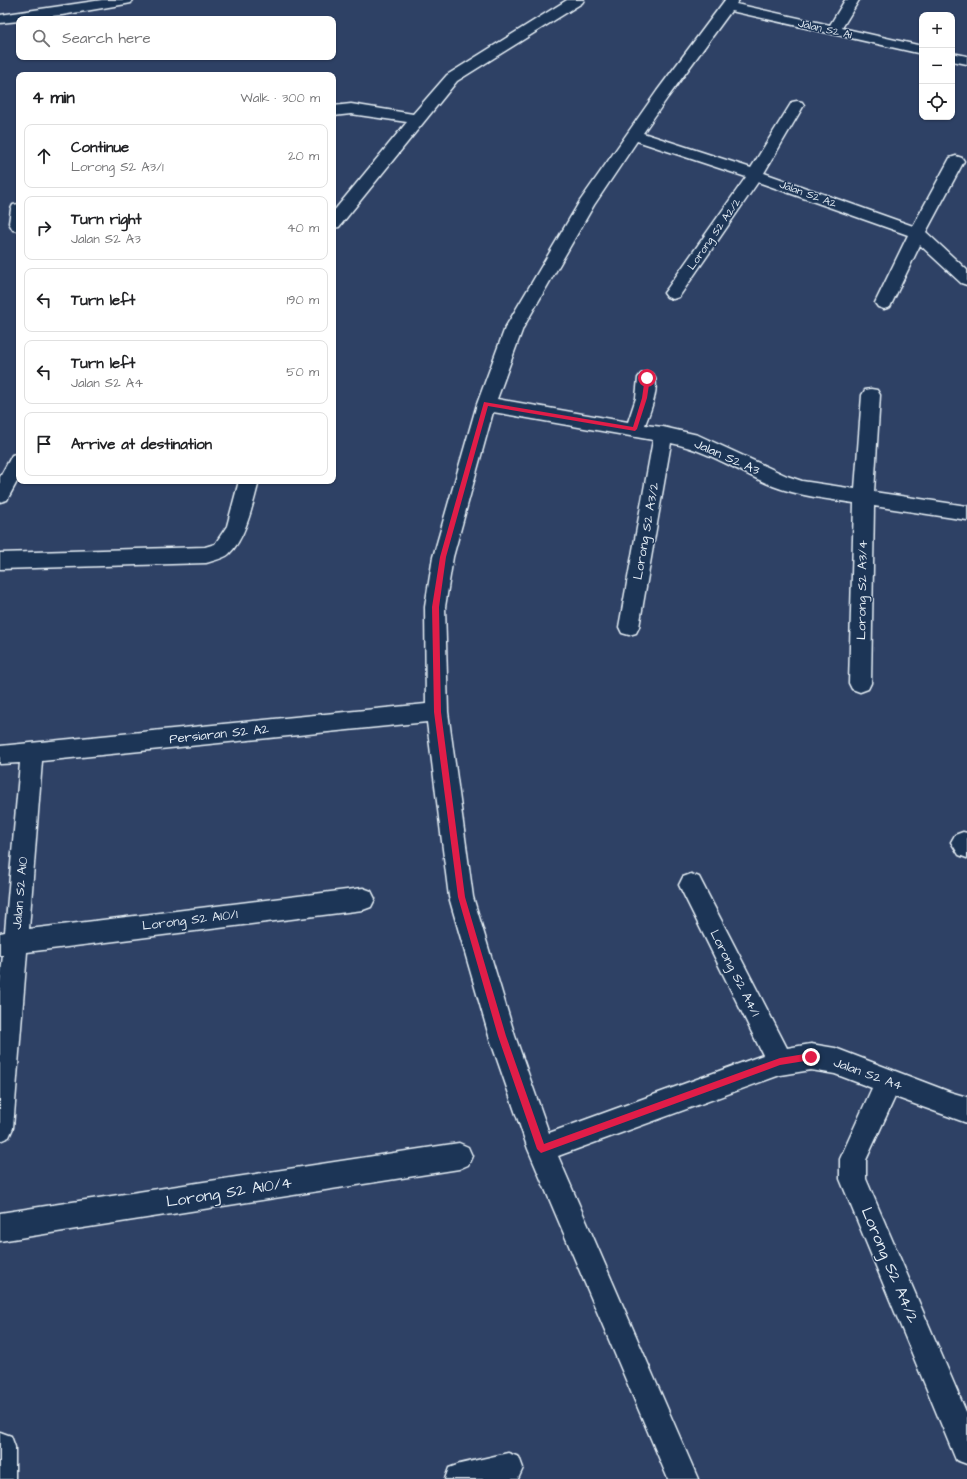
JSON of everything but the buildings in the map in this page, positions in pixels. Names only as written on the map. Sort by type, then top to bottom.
[{"type":"main road","points":[[23,16],[126,0]]},
{"type":"main road","points":[[336,219],[452,78],[578,0]]},
{"type":"main road","points":[[833,31],[852,0]]},
{"type":"main road","points":[[683,1479],[541,1149],[502,1036],[462,897],[437,712],[436,607],[443,557],[486,404],[514,328],[586,205],[662,94],[730,3]]},
{"type":"main road","name":"Jalan S2 A1","points":[[730,3],[833,31],[919,49]]},
{"type":"main road","points":[[0,19],[16,17]]},
{"type":"main road","points":[[955,58],[967,60]]},
{"type":"main road","name":"Lorong S2 A2/2","points":[[673,293],[755,175],[797,105]]},
{"type":"main road","points":[[336,111],[351,109],[417,119]]},
{"type":"main road","name":"Jalan S2 A2","points":[[634,135],[755,175],[917,233],[967,279]]},
{"type":"main road","points":[[884,303],[917,233],[956,160]]},
{"type":"main road","points":[[635,429],[645,398],[647,378]]},
{"type":"main road","name":"Lorong S2 A3/4","points":[[860,684],[864,497],[871,395]]},
{"type":"main road","name":"Jalan S2 A3","points":[[486,404],[691,440],[780,481],[802,488],[967,513]]},
{"type":"main road","name":"Lorong S2 A3/2","points":[[629,627],[663,434]]},
{"type":"main road","points":[[0,495],[16,466]]},
{"type":"main road","points":[[0,561],[206,555],[222,549],[236,528],[248,484]]},
{"type":"main road","name":"Persiaran S2 A2","points":[[0,755],[437,712]]},
{"type":"main road","name":"Jalan S2 A10","points":[[0,1128],[8,943],[32,753]]},
{"type":"main road","name":"Lorong S2 A4/1","points":[[691,885],[780,1062]]},
{"type":"main road","name":"Lorong S2 A10/1","points":[[8,943],[363,899]]},
{"type":"main road","name":"Jalan S2 A4","points":[[541,1149],[780,1062],[811,1057],[835,1061],[950,1105],[967,1110]]},
{"type":"main road","name":"Lorong S2 A4/2","points":[[888,1081],[853,1159],[853,1179],[967,1449]]},
{"type":"main road","name":"Lorong S2 A10/4","points":[[0,1227],[459,1156]]},
{"type":"main road","points":[[0,1447],[0,1479]]},
{"type":"main road","points":[[460,1479],[508,1468]]},
{"type":"route","points":[[647,378],[645,398],[635,429],[486,404],[443,557],[436,607],[437,712],[462,897],[502,1036],[541,1149],[780,1062],[811,1057]]}]
